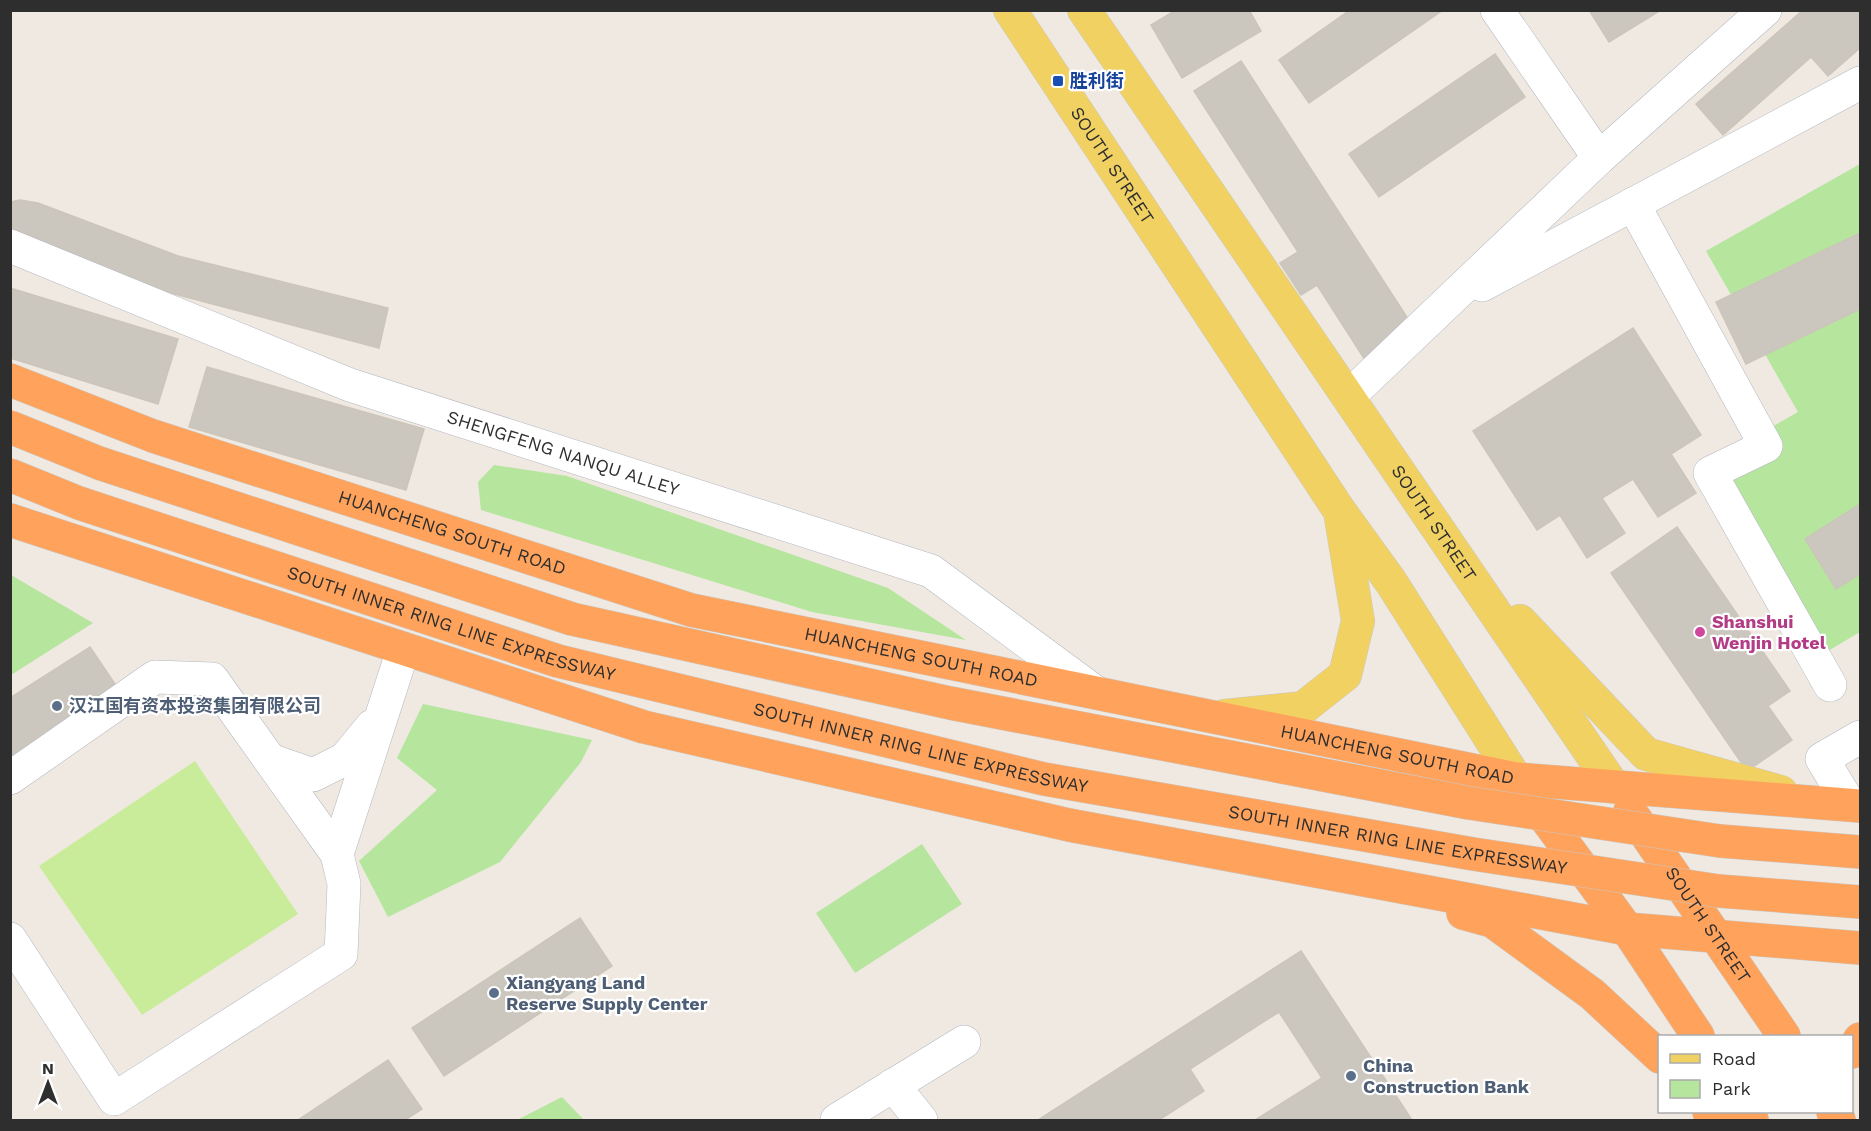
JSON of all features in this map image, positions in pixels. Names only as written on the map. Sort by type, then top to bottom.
[{"type":"highway","name":"HUANCHENG SOUTH ROAD","points":[[10,380],[153,436],[691,610],[1516,779],[1844,805]]},
{"type":"highway","points":[[10,427],[99,463],[572,619],[950,703],[1468,803],[1720,841],[1860,852]]},
{"type":"highway","name":"SOUTH INNER RING LINE EXPRESSWAY","points":[[10,475],[79,503],[558,661],[1044,780],[1496,858],[1719,891],[1860,902]]},
{"type":"highway","points":[[10,520],[644,728],[1069,825],[1627,929],[1860,948]]},
{"type":"highway","name":"SOUTH STREET","points":[[1516,779],[1627,929],[1697,1035]]},
{"type":"highway","name":"SOUTH STREET","points":[[1614,787],[1783,1035]]},
{"type":"highway","points":[[1281,864],[1492,921],[1592,994],[1658,1056]]},
{"type":"main road","name":"SOUTH STREET","points":[[1010,10],[1339,510],[1391,582],[1516,779]]},
{"type":"main road","name":"SOUTH STREET","points":[[1084,10],[1614,787]]},
{"type":"main road","points":[[1214,717],[1303,708],[1345,675],[1358,621],[1339,510]]},
{"type":"main road","points":[[1449,544],[1646,754],[1844,805]]},
{"type":"street","points":[[1497,10],[1599,158]]},
{"type":"street","points":[[1348,398],[1599,158],[1765,10]]},
{"type":"street","points":[[1446,304],[1860,83]]},
{"type":"street","points":[[1633,204],[1766,446],[1710,473],[1830,685]]},
{"type":"street","name":"SHENGFENG NANQU ALLEY","points":[[10,246],[350,385],[931,571],[1095,692]]},
{"type":"street","points":[[337,854],[403,650]]},
{"type":"street","points":[[10,778],[155,677],[212,679],[337,854],[344,884],[341,954],[114,1099],[10,939]]},
{"type":"street","points":[[270,760],[313,775],[345,759],[382,713]]},
{"type":"street","points":[[1844,805],[1822,759],[1860,737]]},
{"type":"street","points":[[837,1120],[964,1042]]},
{"type":"street","points":[[893,1084],[921,1120]]},
{"type":"green space","points":[[1860,164],[1860,632],[1828,651],[1717,458],[1798,412],[1706,251]]},
{"type":"green space","points":[[494,465],[567,476],[888,588],[966,640],[812,612],[481,510],[478,482]]},
{"type":"green space","points":[[11,575],[93,623],[11,675]]},
{"type":"green space","points":[[423,704],[592,740],[581,762],[500,862],[388,917],[359,861],[437,790],[397,758]]},
{"type":"green space","points":[[195,761],[298,914],[142,1015],[39,866]]},
{"type":"green space","points":[[922,844],[962,904],[855,973],[816,913]]},
{"type":"green space","points":[[562,1097],[584,1120],[517,1120]]},
{"type":"building","points":[[1176,10],[1249,10],[1261,31],[1182,78],[1151,25]]},
{"type":"building","points":[[1350,10],[1443,10],[1309,103],[1279,60]]},
{"type":"building","points":[[1589,10],[1661,10],[1609,42]]},
{"type":"building","points":[[1803,10],[1860,10],[1860,48],[1828,76],[1811,57],[1723,135],[1696,104]]},
{"type":"building","points":[[1495,54],[1525,97],[1379,197],[1349,154]]},
{"type":"building","points":[[1241,61],[1414,328],[1365,360],[1317,285],[1301,295],[1280,263],[1298,252],[1194,91]]},
{"type":"building","points":[[20,200],[38,203],[178,256],[388,308],[379,348],[152,288],[10,233],[10,202]]},
{"type":"building","points":[[1860,233],[1860,309],[1746,364],[1716,302]]},
{"type":"building","points":[[10,288],[178,339],[158,404],[10,358]]},
{"type":"building","points":[[1633,328],[1701,435],[1671,454],[1696,493],[1658,517],[1633,479],[1602,498],[1625,533],[1587,558],[1560,515],[1537,530],[1473,431]]},
{"type":"building","points":[[207,367],[424,429],[406,490],[189,427]]},
{"type":"building","points":[[1860,504],[1860,574],[1836,589],[1805,539]]},
{"type":"building","name":"Shanshui Wenjin Hotel","points":[[1677,527],[1790,691],[1768,706],[1792,740],[1747,771],[1611,573]]},
{"type":"building","points":[[90,647],[119,690],[10,760],[10,698]]},
{"type":"building","points":[[580,918],[612,966],[444,1076],[412,1028]]},
{"type":"building","points":[[1301,951],[1412,1120],[1255,1120],[1322,1078],[1279,1012],[1190,1069],[1204,1091],[1159,1120],[1038,1120]]},
{"type":"building","points":[[388,1060],[422,1109],[405,1120],[298,1120]]},
{"type":"place","name":"胜利街","points":[[1058,81]]},
{"type":"place","name":"Shanshui Wenjin Hotel","points":[[1700,632]]},
{"type":"place","name":"汉江国有资本投资集团有限公司","points":[[57,706]]},
{"type":"place","name":"Xiangyang Land Reserve Supply Center","points":[[494,993]]},
{"type":"place","name":"China Construction Bank","points":[[1351,1076]]}]
